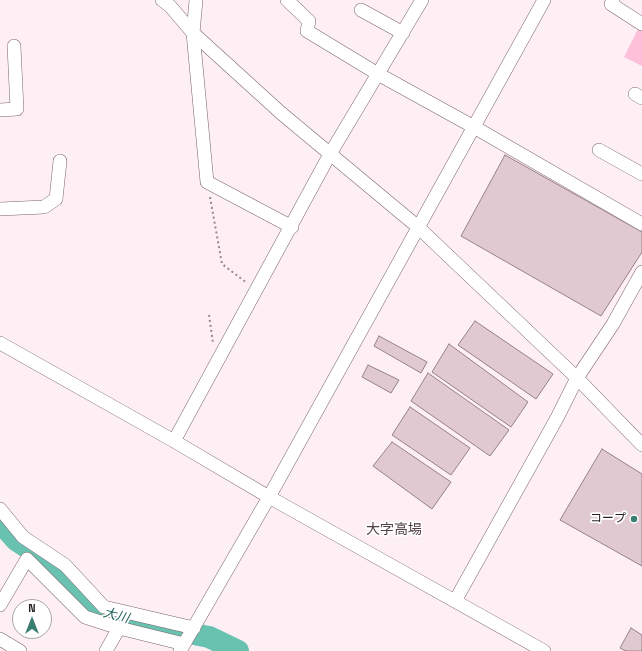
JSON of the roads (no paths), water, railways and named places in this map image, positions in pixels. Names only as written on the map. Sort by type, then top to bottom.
[{"type":"street","points":[[162,0],[170,6],[193,33],[281,113],[418,227],[577,378],[642,445]]},
{"type":"street","points":[[196,0],[193,33],[207,182],[292,227]]},
{"type":"street","points":[[287,0],[308,21],[307,31],[378,74],[474,127],[642,224]]},
{"type":"street","points":[[0,605],[27,559],[85,617],[182,648],[269,497],[544,0]]},
{"type":"street","points":[[613,0],[611,4],[642,24]]},
{"type":"street","points":[[174,441],[292,227],[330,154],[403,33],[420,1]]},
{"type":"street","points":[[361,10],[403,33]]},
{"type":"street","points":[[0,110],[17,109],[14,46]]},
{"type":"street","points":[[599,150],[642,174]]},
{"type":"street","points":[[0,209],[44,207],[56,198],[60,161]]},
{"type":"street","points":[[455,601],[557,418],[577,378],[613,324],[642,272]]},
{"type":"street","points":[[0,344],[544,651]]},
{"type":"street","points":[[1,513],[23,537],[65,565],[104,607],[194,628]]},
{"type":"street","points":[[106,651],[119,628]]},
{"type":"street","points":[[0,639],[20,651]]},
{"type":"waterway","name":"大川","points":[[0,522],[16,540],[60,569],[98,612],[130,621],[209,637],[238,651]]},
{"type":"place","name":"コープ","points":[[634,519]]},
{"type":"district","name":"大字高場","points":[[394,530]]}]
